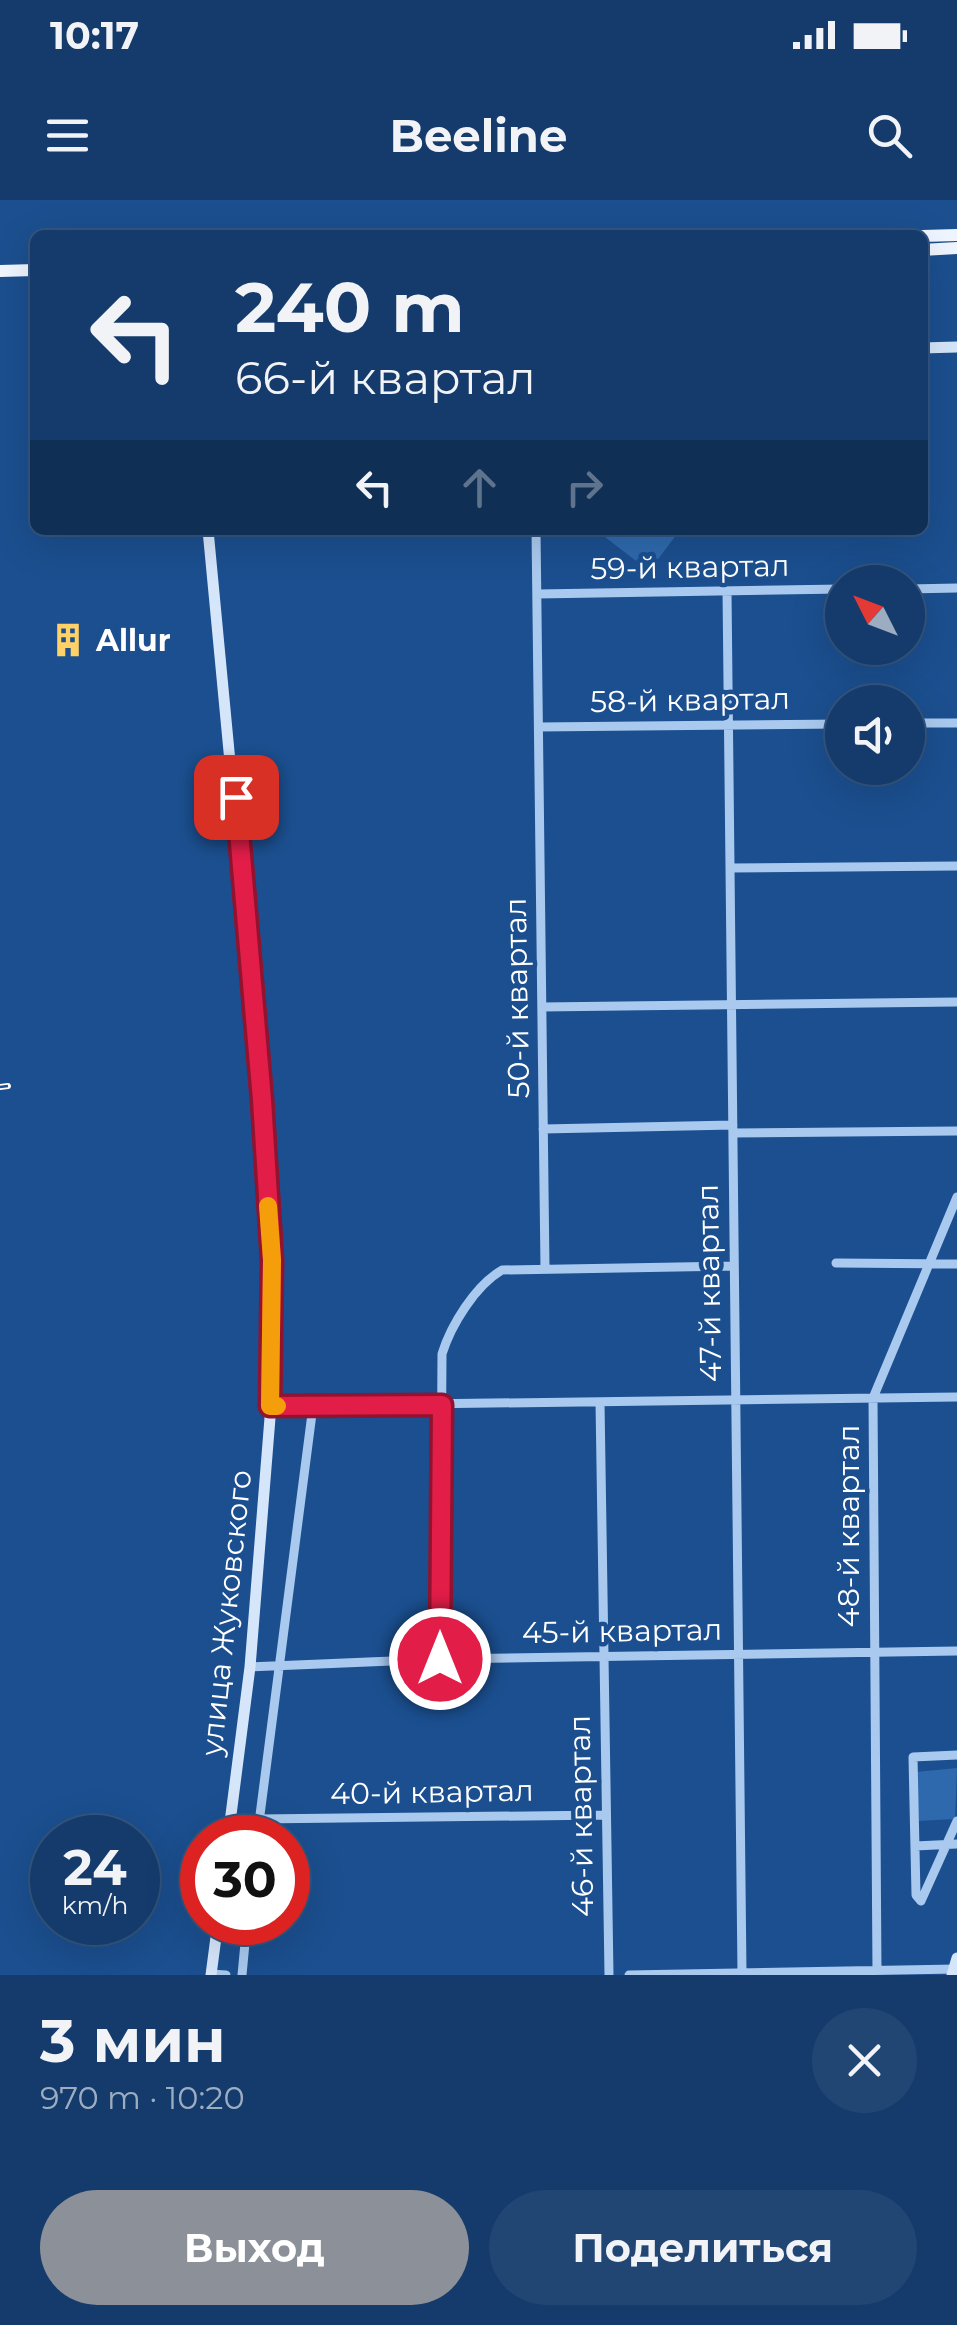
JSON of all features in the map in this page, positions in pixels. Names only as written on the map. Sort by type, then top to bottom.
[{"type":"main road","points":[[928,236],[957,235]]},
{"type":"main road","points":[[928,250],[957,248]]},
{"type":"main road","points":[[0,271],[30,270]]},
{"type":"street","points":[[928,348],[957,347]]},
{"type":"street","name":"улица Жуковского","points":[[208,535],[262,1100],[272,1260],[271,1400],[250,1667],[231,1815]]},
{"type":"street","name":"50-й квартал","points":[[536,535],[545,1269]]},
{"type":"street","points":[[925,588],[957,588]]},
{"type":"street","name":"59-й квартал","points":[[537,594],[825,590]]},
{"type":"street","name":"47-й квартал","points":[[727,591],[742,1974]]},
{"type":"street","points":[[925,723],[957,723]]},
{"type":"street","name":"58-й квартал","points":[[539,727],[825,724]]},
{"type":"street","points":[[730,868],[957,866]]},
{"type":"street","points":[[542,1008],[957,1002]]},
{"type":"street","points":[[543,1129],[957,1131]]},
{"type":"street","points":[[873,1398],[957,1197]]},
{"type":"street","points":[[836,1263],[957,1264]]},
{"type":"street","points":[[440,1659],[442,1354],[448,1336],[488,1278],[502,1270],[734,1266]]},
{"type":"street","points":[[271,1400],[313,1406],[957,1397]]},
{"type":"street","name":"48-й квартал","points":[[873,1398],[874,1652]]},
{"type":"street","name":"46-й квартал","points":[[600,1402],[608,1975]]},
{"type":"street","points":[[260,1815],[313,1406]]},
{"type":"street","name":"45-й квартал","points":[[250,1667],[440,1659],[957,1651]]},
{"type":"street","points":[[874,1652],[877,1972]]},
{"type":"street","points":[[957,1755],[913,1757],[916,1895],[921,1901],[952,1843],[957,1821]]},
{"type":"street","name":"40-й квартал","points":[[310,1818],[606,1815]]},
{"type":"street","points":[[915,1846],[952,1843]]},
{"type":"street","points":[[215,1945],[211,1974],[226,1975]]},
{"type":"street","points":[[242,1975],[245,1945]]},
{"type":"street","points":[[629,1975],[955,1968]]},
{"type":"shaded area","points":[[602,535],[676,535],[649,571]]},
{"type":"shaded area","points":[[957,1768],[955,1819],[919,1821],[916,1772]]},
{"type":"railway","points":[[0,1087],[8,1086]]},
{"type":"slow traffic","points":[[268,1206],[272,1260],[270,1406],[277,1406]]},
{"type":"place","name":"Allur","points":[[68,640]]},
{"type":"route","points":[[236,797],[272,1260],[270,1406],[442,1405],[440,1659]]}]
